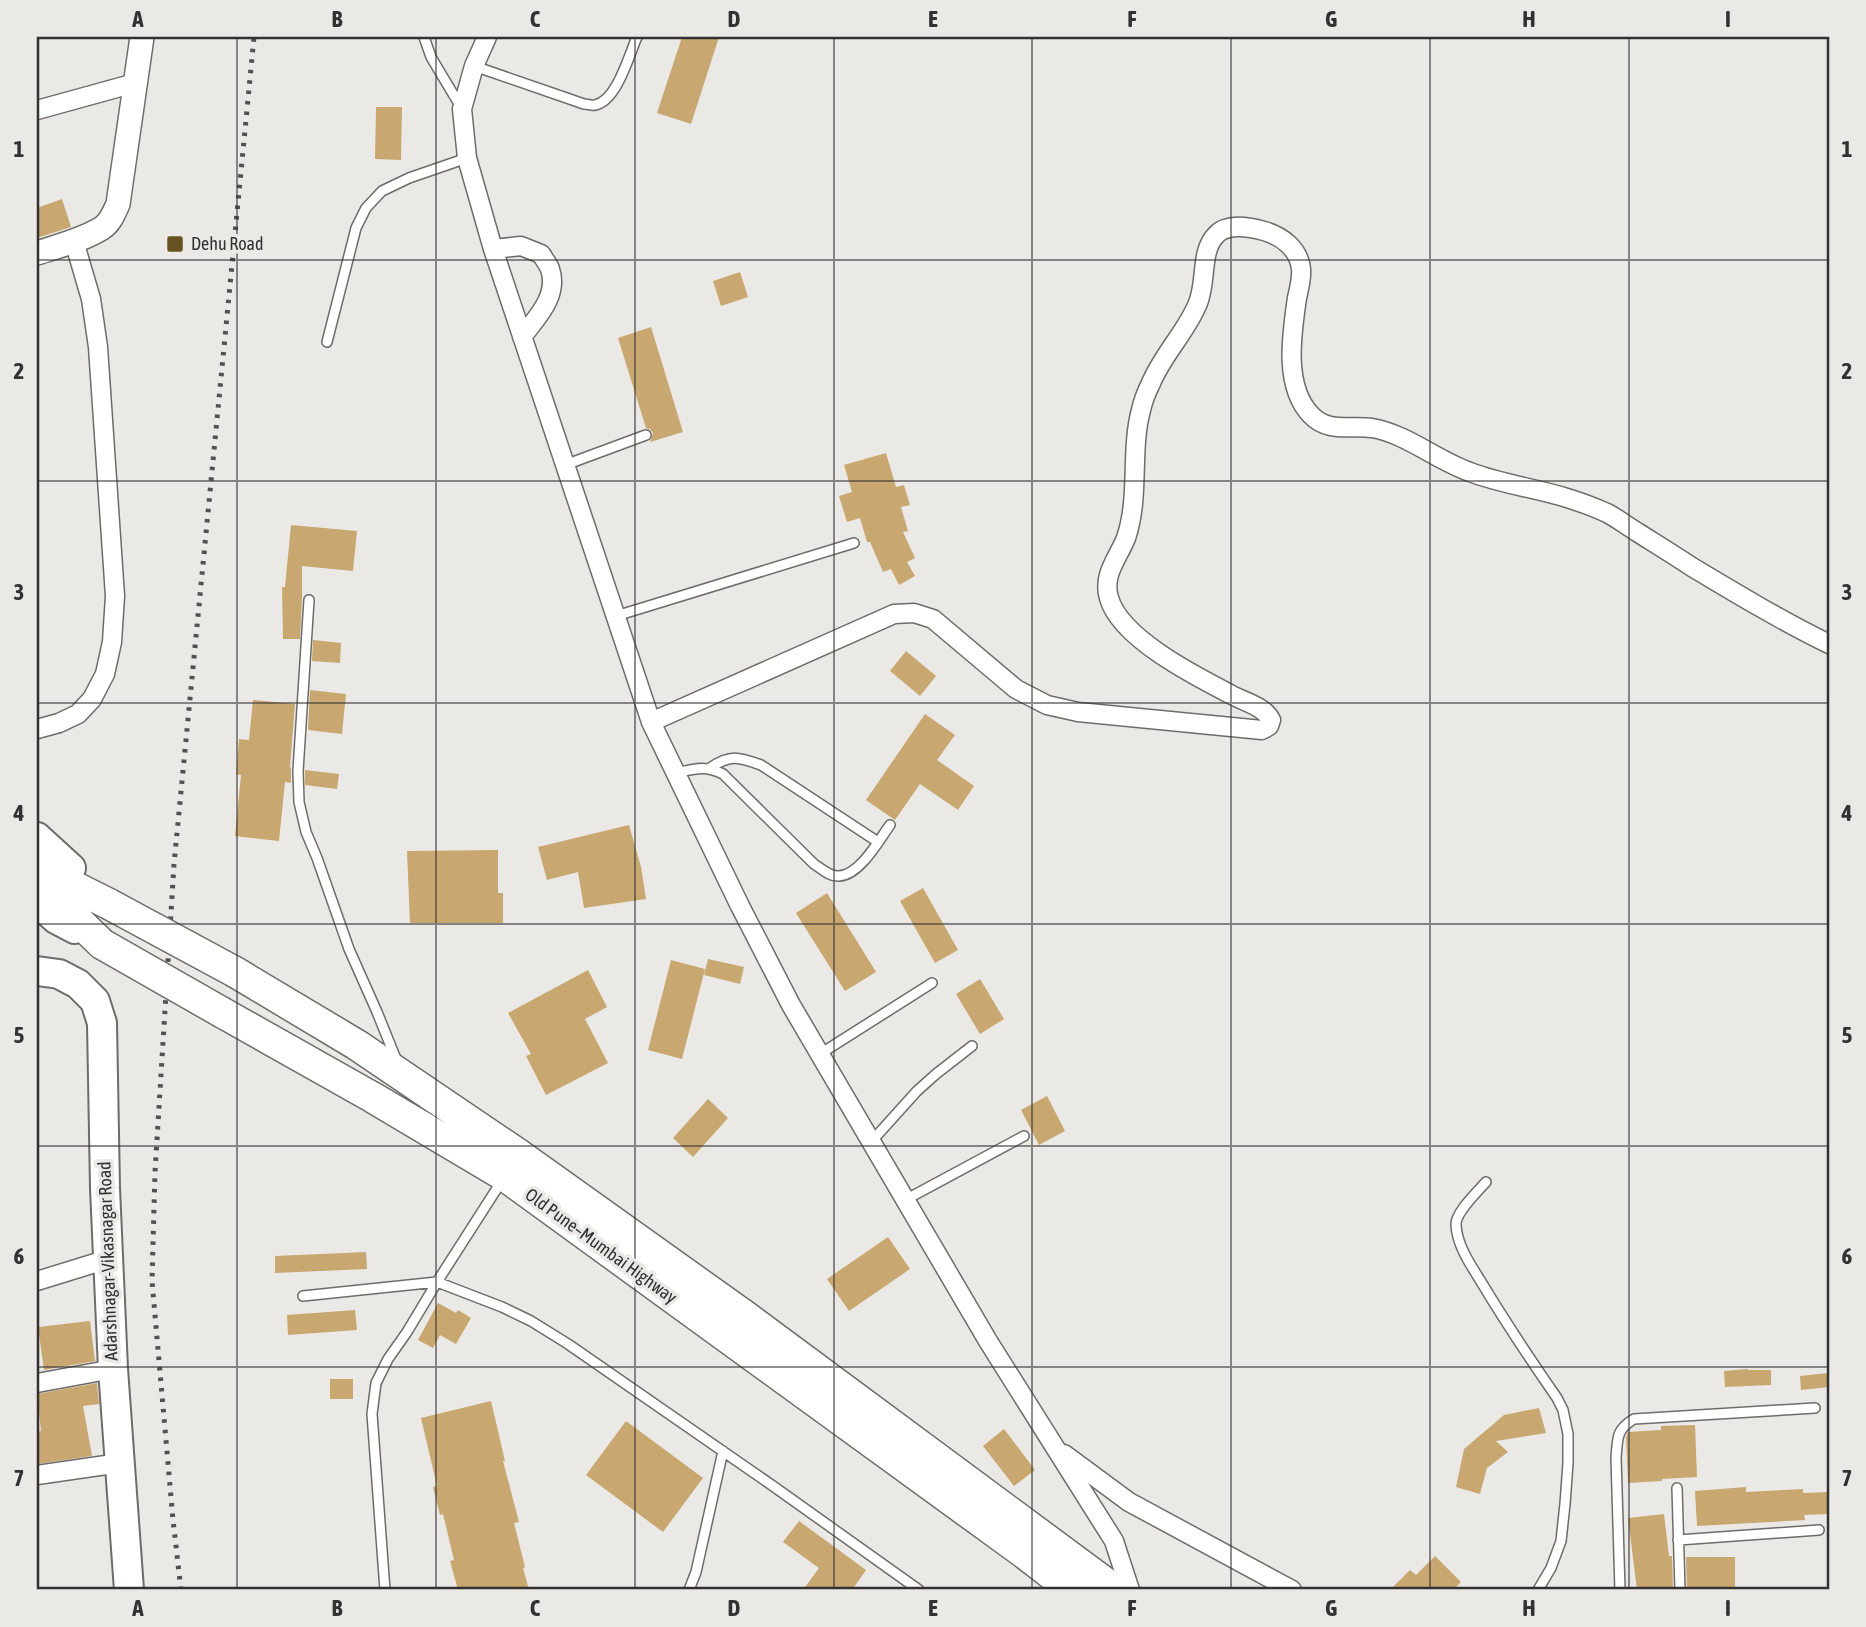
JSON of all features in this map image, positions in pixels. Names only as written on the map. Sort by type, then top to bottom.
[{"type":"highway","name":"Old Pune–Mumbai Highway","points":[[37,856],[48,891],[102,944],[372,1097],[511,1165],[745,1316],[1115,1590]]},
{"type":"highway","name":"Old Pune–Mumbai Highway","points":[[48,891],[109,904],[235,972],[357,1045],[1072,1590]]},
{"type":"main road","points":[[37,837],[109,904]]},
{"type":"main road","name":"Adarshnagar-Vikasnagar Road","points":[[48,972],[78,984],[95,1000],[102,1023],[105,1188],[113,1369],[128,1590]]},
{"type":"street","points":[[37,253],[74,241],[104,227],[114,215],[118,204],[142,37]]},
{"type":"street","points":[[487,37],[474,66],[462,109],[467,158],[493,249],[651,722],[791,1005],[988,1340],[1114,1541],[1130,1590]]},
{"type":"street","points":[[37,110],[135,83]]},
{"type":"street","points":[[651,722],[894,614],[914,612],[933,619],[1016,689],[1047,705],[1078,712],[1166,722],[1262,730],[1269,726],[1269,714],[1169,659],[1127,628],[1108,597],[1108,577],[1126,537],[1132,506],[1141,410],[1153,378],[1198,304],[1204,281],[1206,250],[1214,236],[1224,229],[1248,227],[1268,232],[1286,241],[1297,254],[1301,270],[1291,345],[1294,376],[1301,400],[1312,416],[1329,427],[1372,428],[1395,434],[1469,472],[1566,498],[1607,513],[1759,607],[1829,644]]},
{"type":"street","points":[[37,729],[78,714],[92,699],[105,674],[113,642],[115,596],[98,347],[91,299],[74,241]]},
{"type":"street","points":[[493,249],[521,246],[541,254],[550,270],[552,290],[544,307],[522,337]]},
{"type":"street","points":[[37,956],[48,972]]},
{"type":"street","points":[[37,1281],[108,1259]]},
{"type":"street","points":[[37,1383],[113,1369]]},
{"type":"street","points":[[1056,1448],[1129,1502],[1292,1590]]},
{"type":"street","points":[[37,1475],[120,1463]]},
{"type":"lane","points":[[424,37],[431,57],[462,109]]},
{"type":"lane","points":[[474,66],[584,104],[596,105],[607,98],[616,87],[637,37]]},
{"type":"lane","points":[[327,342],[356,228],[366,208],[382,191],[409,178],[467,158]]},
{"type":"lane","points":[[565,466],[646,435]]},
{"type":"lane","points":[[616,616],[854,543]]},
{"type":"lane","points":[[309,600],[298,771],[299,802],[306,832],[349,949],[404,1079]]},
{"type":"lane","points":[[710,768],[732,757],[761,765],[878,842]]},
{"type":"lane","points":[[676,773],[710,768],[723,774],[814,864],[838,876],[851,873],[862,863],[890,825]]},
{"type":"lane","points":[[820,1054],[932,983]]},
{"type":"lane","points":[[871,1142],[917,1091],[972,1046]]},
{"type":"lane","points":[[905,1200],[1024,1136]]},
{"type":"lane","points":[[385,1590],[372,1414],[376,1383],[388,1359],[511,1165]]},
{"type":"lane","points":[[1486,1182],[1460,1213],[1455,1223],[1458,1235],[1466,1256],[1501,1315],[1557,1398],[1563,1410],[1568,1434],[1561,1541],[1551,1568],[1538,1590]]},
{"type":"lane","points":[[303,1296],[437,1282],[502,1307],[568,1344],[919,1590]]},
{"type":"lane","points":[[1620,1590],[1616,1457],[1618,1436],[1623,1425],[1634,1419],[1815,1408]]},
{"type":"lane","points":[[689,1590],[696,1572],[723,1451]]},
{"type":"lane","points":[[1677,1488],[1680,1590]]},
{"type":"lane","points":[[1678,1540],[1819,1530]]},
{"type":"building","points":[[682,37],[719,37],[691,124],[657,113]]},
{"type":"building","points":[[376,107],[402,107],[401,160],[375,159]]},
{"type":"building","points":[[62,199],[71,227],[37,238],[37,208]]},
{"type":"building","points":[[740,272],[748,297],[721,306],[713,281]]},
{"type":"building","points":[[651,327],[683,432],[650,442],[653,433],[646,428],[618,338]]},
{"type":"building","points":[[886,453],[896,487],[904,485],[910,505],[901,507],[908,531],[903,532],[915,558],[907,562],[915,576],[899,585],[891,569],[883,572],[870,542],[867,542],[860,518],[847,522],[839,496],[852,492],[844,465]]},
{"type":"building","points":[[291,525],[357,531],[353,571],[302,566],[300,639],[283,639],[282,587],[285,587]]},
{"type":"building","points":[[313,640],[341,643],[340,663],[312,661]]},
{"type":"building","points":[[906,651],[936,676],[920,696],[890,671]]},
{"type":"building","points":[[310,690],[346,694],[342,734],[308,730]]},
{"type":"building","points":[[253,700],[295,704],[291,783],[285,782],[279,841],[235,836],[241,775],[236,774],[239,739],[249,740]]},
{"type":"building","points":[[925,714],[955,735],[937,760],[974,786],[958,810],[920,784],[895,820],[866,800]]},
{"type":"building","points":[[305,770],[339,774],[337,789],[305,785]]},
{"type":"building","points":[[629,825],[641,867],[646,899],[584,908],[578,872],[547,880],[538,847]]},
{"type":"building","points":[[498,850],[498,893],[503,893],[503,923],[410,923],[407,851]]},
{"type":"building","points":[[923,888],[958,950],[935,963],[900,901]]},
{"type":"building","points":[[827,893],[876,972],[845,991],[796,913]]},
{"type":"building","points":[[708,959],[744,967],[740,984],[704,975]]},
{"type":"building","points":[[671,960],[705,969],[682,1059],[648,1050]]},
{"type":"building","points":[[588,970],[607,1007],[585,1019],[608,1063],[546,1095],[526,1056],[531,1054],[508,1013]]},
{"type":"building","points":[[980,979],[1004,1019],[980,1034],[956,994]]},
{"type":"building","points":[[1047,1096],[1065,1131],[1039,1145],[1021,1110]]},
{"type":"building","points":[[708,1099],[728,1118],[693,1157],[673,1138]]},
{"type":"building","points":[[888,1237],[910,1269],[849,1311],[827,1279]]},
{"type":"building","points":[[366,1252],[367,1269],[275,1273],[275,1256]]},
{"type":"building","points":[[438,1303],[471,1318],[456,1344],[440,1335],[433,1348],[418,1340]]},
{"type":"building","points":[[355,1310],[357,1330],[288,1335],[287,1315]]},
{"type":"building","points":[[90,1321],[95,1361],[44,1370],[38,1327]]},
{"type":"building","points":[[1771,1370],[1771,1385],[1725,1387],[1724,1371]]},
{"type":"building","points":[[1828,1373],[1829,1387],[1801,1390],[1800,1376]]},
{"type":"building","points":[[330,1379],[353,1379],[353,1399],[330,1399]]},
{"type":"building","points":[[97,1383],[99,1404],[83,1406],[92,1456],[37,1464],[37,1432],[41,1431],[37,1394]]},
{"type":"building","points":[[491,1401],[519,1522],[514,1523],[529,1590],[458,1590],[450,1561],[454,1560],[443,1514],[440,1515],[433,1487],[437,1486],[421,1418]]},
{"type":"building","points":[[1539,1408],[1546,1433],[1496,1441],[1508,1452],[1487,1468],[1480,1494],[1456,1487],[1464,1449],[1504,1415]]},
{"type":"building","points":[[626,1421],[703,1478],[663,1532],[586,1475]]},
{"type":"building","points":[[1695,1425],[1697,1477],[1628,1483],[1628,1432],[1661,1430],[1661,1426]]},
{"type":"building","points":[[1004,1429],[1035,1470],[1014,1486],[983,1446]]},
{"type":"building","points":[[1746,1487],[1746,1492],[1803,1489],[1803,1493],[1829,1492],[1829,1514],[1804,1515],[1805,1520],[1697,1526],[1695,1491]]},
{"type":"building","points":[[1664,1514],[1669,1556],[1672,1556],[1673,1590],[1637,1590],[1628,1518]]},
{"type":"building","points":[[799,1521],[866,1570],[852,1590],[803,1590],[819,1568],[783,1542]]},
{"type":"building","points":[[1435,1556],[1461,1582],[1453,1590],[1390,1590],[1410,1570],[1416,1575]]},
{"type":"building","points":[[1686,1557],[1735,1557],[1735,1590],[1687,1590]]},
{"type":"railway","points":[[181,1590],[152,1281],[155,1172],[174,864],[254,37]]},
{"type":"place","name":"Dehu Road","points":[[175,244]]}]
